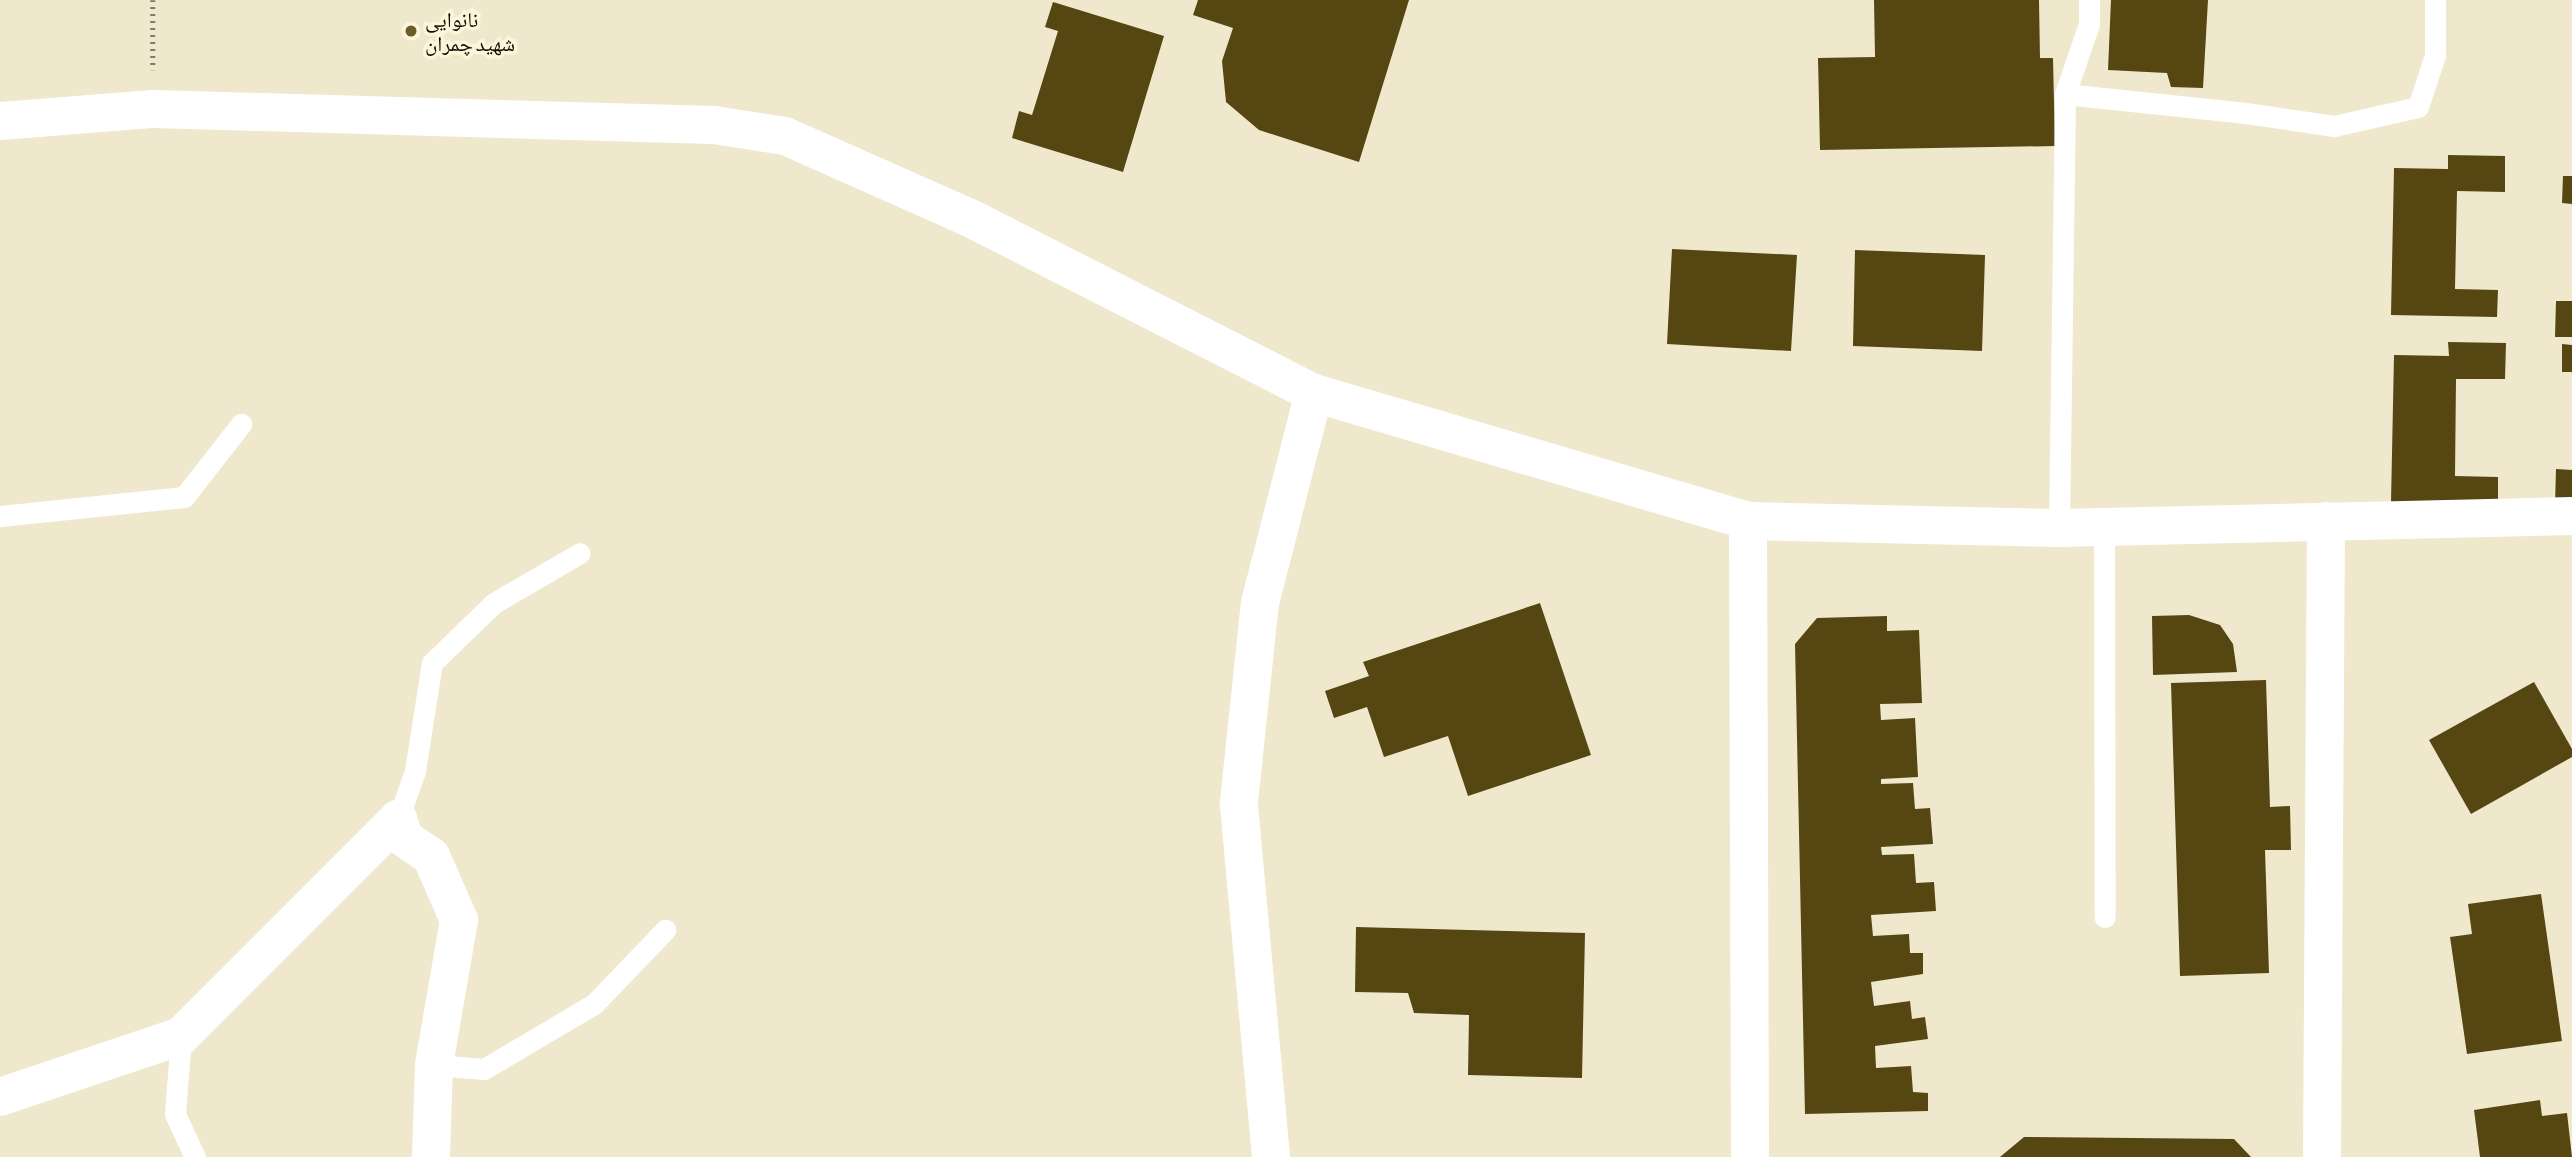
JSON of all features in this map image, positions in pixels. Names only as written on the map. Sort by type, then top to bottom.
[{"type":"street","points":[[0,121],[153,109],[714,125],[785,136],[972,219],[1314,393],[1748,521],[2059,528],[2572,516]]},
{"type":"street","points":[[1271,1157],[1239,802],[1260,603],[1314,393]]},
{"type":"street","points":[[1748,521],[1749,1157]]},
{"type":"street","points":[[2322,1157],[2326,521]]},
{"type":"street","points":[[0,1097],[181,1036],[398,819],[404,838],[431,856],[459,920],[434,1065],[431,1157]]},
{"type":"lane","points":[[2059,528],[2065,94],[2089,24],[2089,0]]},
{"type":"lane","points":[[2065,94],[2245,113],[2334,126],[2418,107],[2435,55],[2435,0]]},
{"type":"lane","points":[[0,516],[184,497],[241,424]]},
{"type":"lane","points":[[2104,527],[2105,917]]},
{"type":"lane","points":[[398,819],[415,771],[432,663],[494,603],[580,553]]},
{"type":"lane","points":[[434,1065],[484,1069],[594,1004],[665,930]]},
{"type":"lane","points":[[181,1036],[176,1114],[195,1157]]},
{"type":"path","points":[[153,0],[153,109]]},
{"type":"building","points":[[1198,0],[1409,0],[1359,162],[1259,130],[1226,102],[1222,61],[1233,28],[1193,15]]},
{"type":"building","points":[[1874,0],[2039,0],[2040,58],[2053,58],[2055,146],[1820,150],[1818,58],[1875,57]]},
{"type":"building","points":[[2111,0],[2208,0],[2203,88],[2171,87],[2167,73],[2108,70]]},
{"type":"building","points":[[1053,2],[1164,36],[1123,172],[1012,138],[1019,111],[1032,115],[1058,31],[1045,27]]},
{"type":"building","points":[[2448,155],[2505,156],[2505,192],[2457,191],[2455,289],[2498,290],[2497,317],[2391,315],[2394,168],[2448,169]]},
{"type":"building","points":[[2563,176],[2572,176],[2572,204],[2562,203]]},
{"type":"building","points":[[1672,249],[1797,255],[1791,351],[1667,344]]},
{"type":"building","points":[[1855,250],[1985,255],[1982,351],[1853,346]]},
{"type":"building","points":[[2556,301],[2572,301],[2572,337],[2555,337]]},
{"type":"building","points":[[2448,342],[2506,343],[2505,379],[2456,379],[2455,476],[2498,477],[2498,504],[2391,502],[2394,355],[2449,356]]},
{"type":"building","points":[[2562,344],[2572,345],[2572,372],[2562,372]]},
{"type":"building","points":[[2556,469],[2572,470],[2572,506],[2555,505]]},
{"type":"building","points":[[1540,603],[1591,755],[1468,796],[1448,736],[1384,757],[1367,707],[1334,718],[1325,691],[1369,676],[1363,662]]},
{"type":"building","points":[[2189,615],[2220,625],[2233,644],[2237,672],[2153,675],[2152,616]]},
{"type":"building","points":[[1887,616],[1887,631],[1919,630],[1922,703],[1880,704],[1881,720],[1915,718],[1918,777],[1881,779],[1881,784],[1913,783],[1915,809],[1930,808],[1933,844],[1881,847],[1882,855],[1914,854],[1916,883],[1934,882],[1936,911],[1871,915],[1873,936],[1909,934],[1910,953],[1923,953],[1923,974],[1871,982],[1874,1006],[1910,1001],[1912,1019],[1925,1017],[1928,1039],[1875,1046],[1876,1068],[1911,1066],[1913,1092],[1928,1093],[1928,1111],[1805,1114],[1795,644],[1817,618]]},
{"type":"building","points":[[2266,680],[2270,807],[2290,806],[2291,850],[2265,850],[2269,973],[2180,976],[2171,683]]},
{"type":"building","points":[[2534,682],[2572,749],[2572,757],[2471,814],[2429,740]]},
{"type":"building","points":[[2541,894],[2562,1041],[2467,1054],[2450,937],[2472,934],[2468,904]]},
{"type":"building","points":[[1356,927],[1585,933],[1582,1078],[1468,1075],[1469,1015],[1414,1013],[1408,993],[1355,992]]},
{"type":"building","points":[[2540,1100],[2542,1116],[2567,1113],[2572,1157],[2480,1157],[2474,1110]]},
{"type":"building","points":[[2024,1137],[2234,1139],[2251,1157],[2000,1157]]},
{"type":"place","name":"نانوایی شهید چمران","points":[[411,31]]}]
